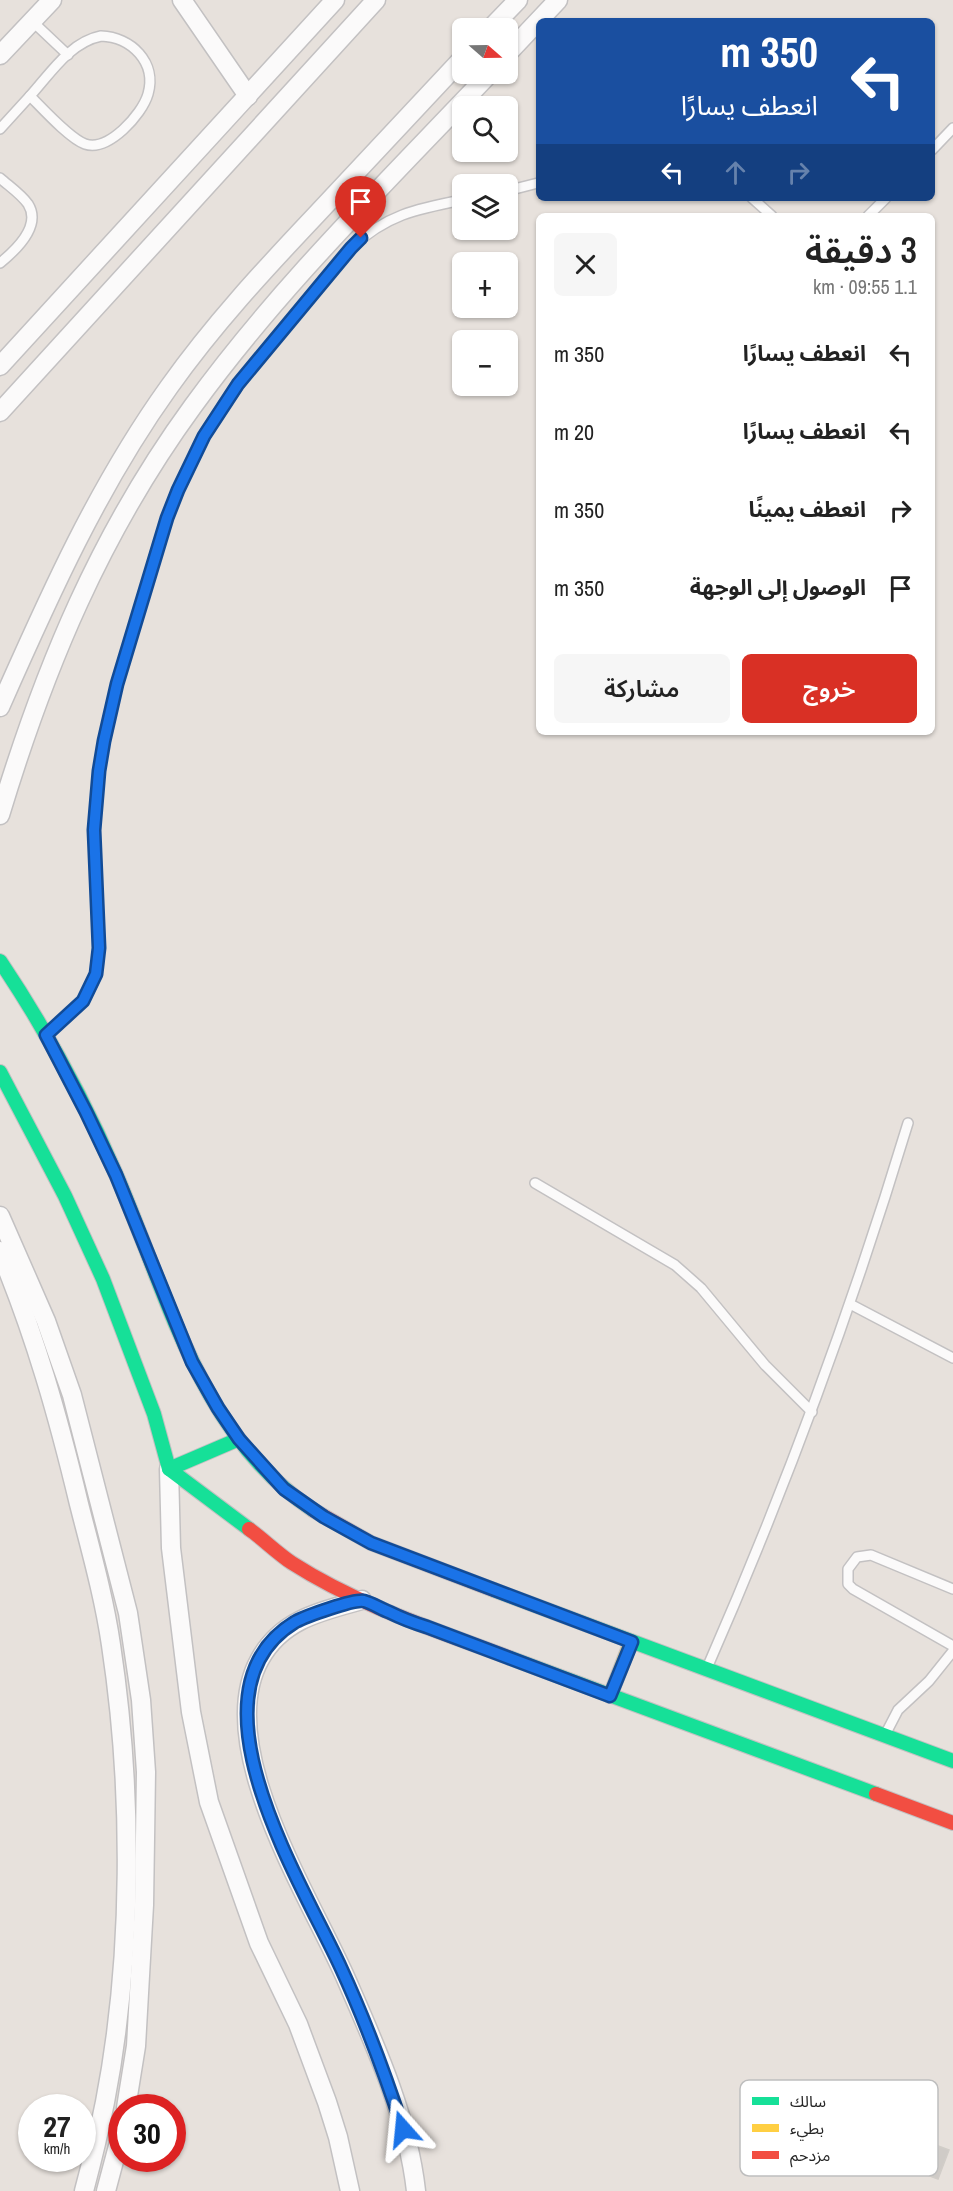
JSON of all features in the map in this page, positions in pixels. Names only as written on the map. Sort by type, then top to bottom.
[{"type":"street","points":[[0,55],[52,0]]},
{"type":"street","points":[[182,0],[248,96]]},
{"type":"street","points":[[0,366],[335,0]]},
{"type":"street","points":[[0,412],[376,0]]},
{"type":"street","points":[[501,18],[518,0]]},
{"type":"street","points":[[544,18],[558,0]]},
{"type":"street","points":[[518,43],[536,26]]},
{"type":"street","points":[[0,707],[52,591],[95,504],[130,445],[169,387],[196,350],[252,284],[452,70]]},
{"type":"street","points":[[0,815],[38,697],[74,610],[116,526],[165,446],[220,369],[264,315],[480,84]]},
{"type":"street","points":[[0,961],[46,1035],[89,1118],[116,1175],[192,1362],[239,1439],[284,1489],[324,1517],[371,1543],[953,1761]]},
{"type":"street","points":[[0,1072],[65,1196],[103,1279],[154,1414],[169,1470],[171,1548],[191,1713],[209,1802],[259,1943],[298,2024],[327,2102],[338,2137],[350,2191]]},
{"type":"street","points":[[0,1216],[46,1321],[72,1395],[128,1613],[141,1700],[146,1772],[144,1905],[137,2034],[128,2094]]},
{"type":"street","points":[[0,1251],[32,1334],[64,1435],[97,1574],[111,1644],[118,1704],[125,1824],[123,1949],[119,2002],[105,2101],[84,2191]]},
{"type":"street","points":[[169,1470],[239,1439]]},
{"type":"street","points":[[169,1470],[291,1562],[362,1600],[413,1622],[953,1823]]},
{"type":"street","points":[[362,1600],[305,1617],[274,1639],[260,1659],[250,1682],[248,1723],[252,1755],[265,1804],[283,1851],[332,1947],[369,2035],[410,2148],[416,2191]]},
{"type":"street","points":[[610,1696],[632,1642]]},
{"type":"street","points":[[106,2191],[111,2172]]},
{"type":"lane","points":[[32,21],[68,55]]},
{"type":"lane","points":[[0,129],[30,96],[68,55],[82,42],[91,38],[110,37],[128,43],[142,56],[149,74],[148,93],[140,110],[114,138],[101,145],[86,144],[74,137],[30,96]]},
{"type":"lane","points":[[935,147],[953,128]]},
{"type":"lane","points":[[0,178],[25,200],[33,219],[29,233],[0,263]]},
{"type":"lane","points":[[518,188],[536,184]]},
{"type":"lane","points":[[755,201],[769,213]]},
{"type":"lane","points":[[871,213],[883,201]]},
{"type":"lane","points":[[46,1035],[83,1001],[96,974],[99,948],[94,830],[104,741],[117,684],[167,518],[190,463],[220,409],[238,384],[351,248],[373,229],[400,214],[452,202]]},
{"type":"lane","points":[[706,1670],[743,1585],[812,1412],[850,1304],[908,1123]]},
{"type":"lane","points":[[535,1183],[675,1265],[701,1288],[765,1365],[812,1412]]},
{"type":"lane","points":[[850,1304],[953,1358]]},
{"type":"lane","points":[[953,1589],[871,1555],[857,1557],[848,1569],[848,1584],[853,1589],[953,1646]]},
{"type":"lane","points":[[885,1736],[898,1710],[929,1681],[953,1651]]},
{"type":"building","points":[[938,2146],[949,2150],[938,2179],[930,2176],[938,2176]]},
{"type":"traffic: fast","points":[[0,961],[48,1038],[90,1117],[115,1172],[190,1357],[214,1401],[241,1442],[274,1479],[313,1510]]},
{"type":"traffic: fast","points":[[0,1072],[65,1196],[103,1279],[154,1414],[169,1469],[249,1529]]},
{"type":"traffic: fast","points":[[169,1469],[239,1439]]},
{"type":"traffic: fast","points":[[494,1590],[953,1761]]},
{"type":"traffic: fast","points":[[510,1658],[876,1794]]},
{"type":"traffic: slow","points":[[610,1696],[631,1642]]},
{"type":"traffic: jam","points":[[313,1510],[371,1543],[494,1590]]},
{"type":"traffic: jam","points":[[249,1529],[292,1563],[344,1592],[398,1616],[510,1658]]},
{"type":"traffic: jam","points":[[876,1794],[953,1823]]},
{"type":"route","points":[[361,238],[238,384],[204,436],[178,490],[167,518],[117,684],[104,741],[94,830],[99,948],[96,974],[83,1001],[46,1035],[116,1175],[192,1362],[239,1439],[284,1489],[324,1517],[371,1543],[632,1642],[610,1696],[422,1626],[362,1600],[316,1612],[294,1623],[266,1648],[254,1670],[247,1707],[252,1755],[265,1804],[283,1851],[327,1936],[346,1980],[391,2091],[403,2129]]}]
